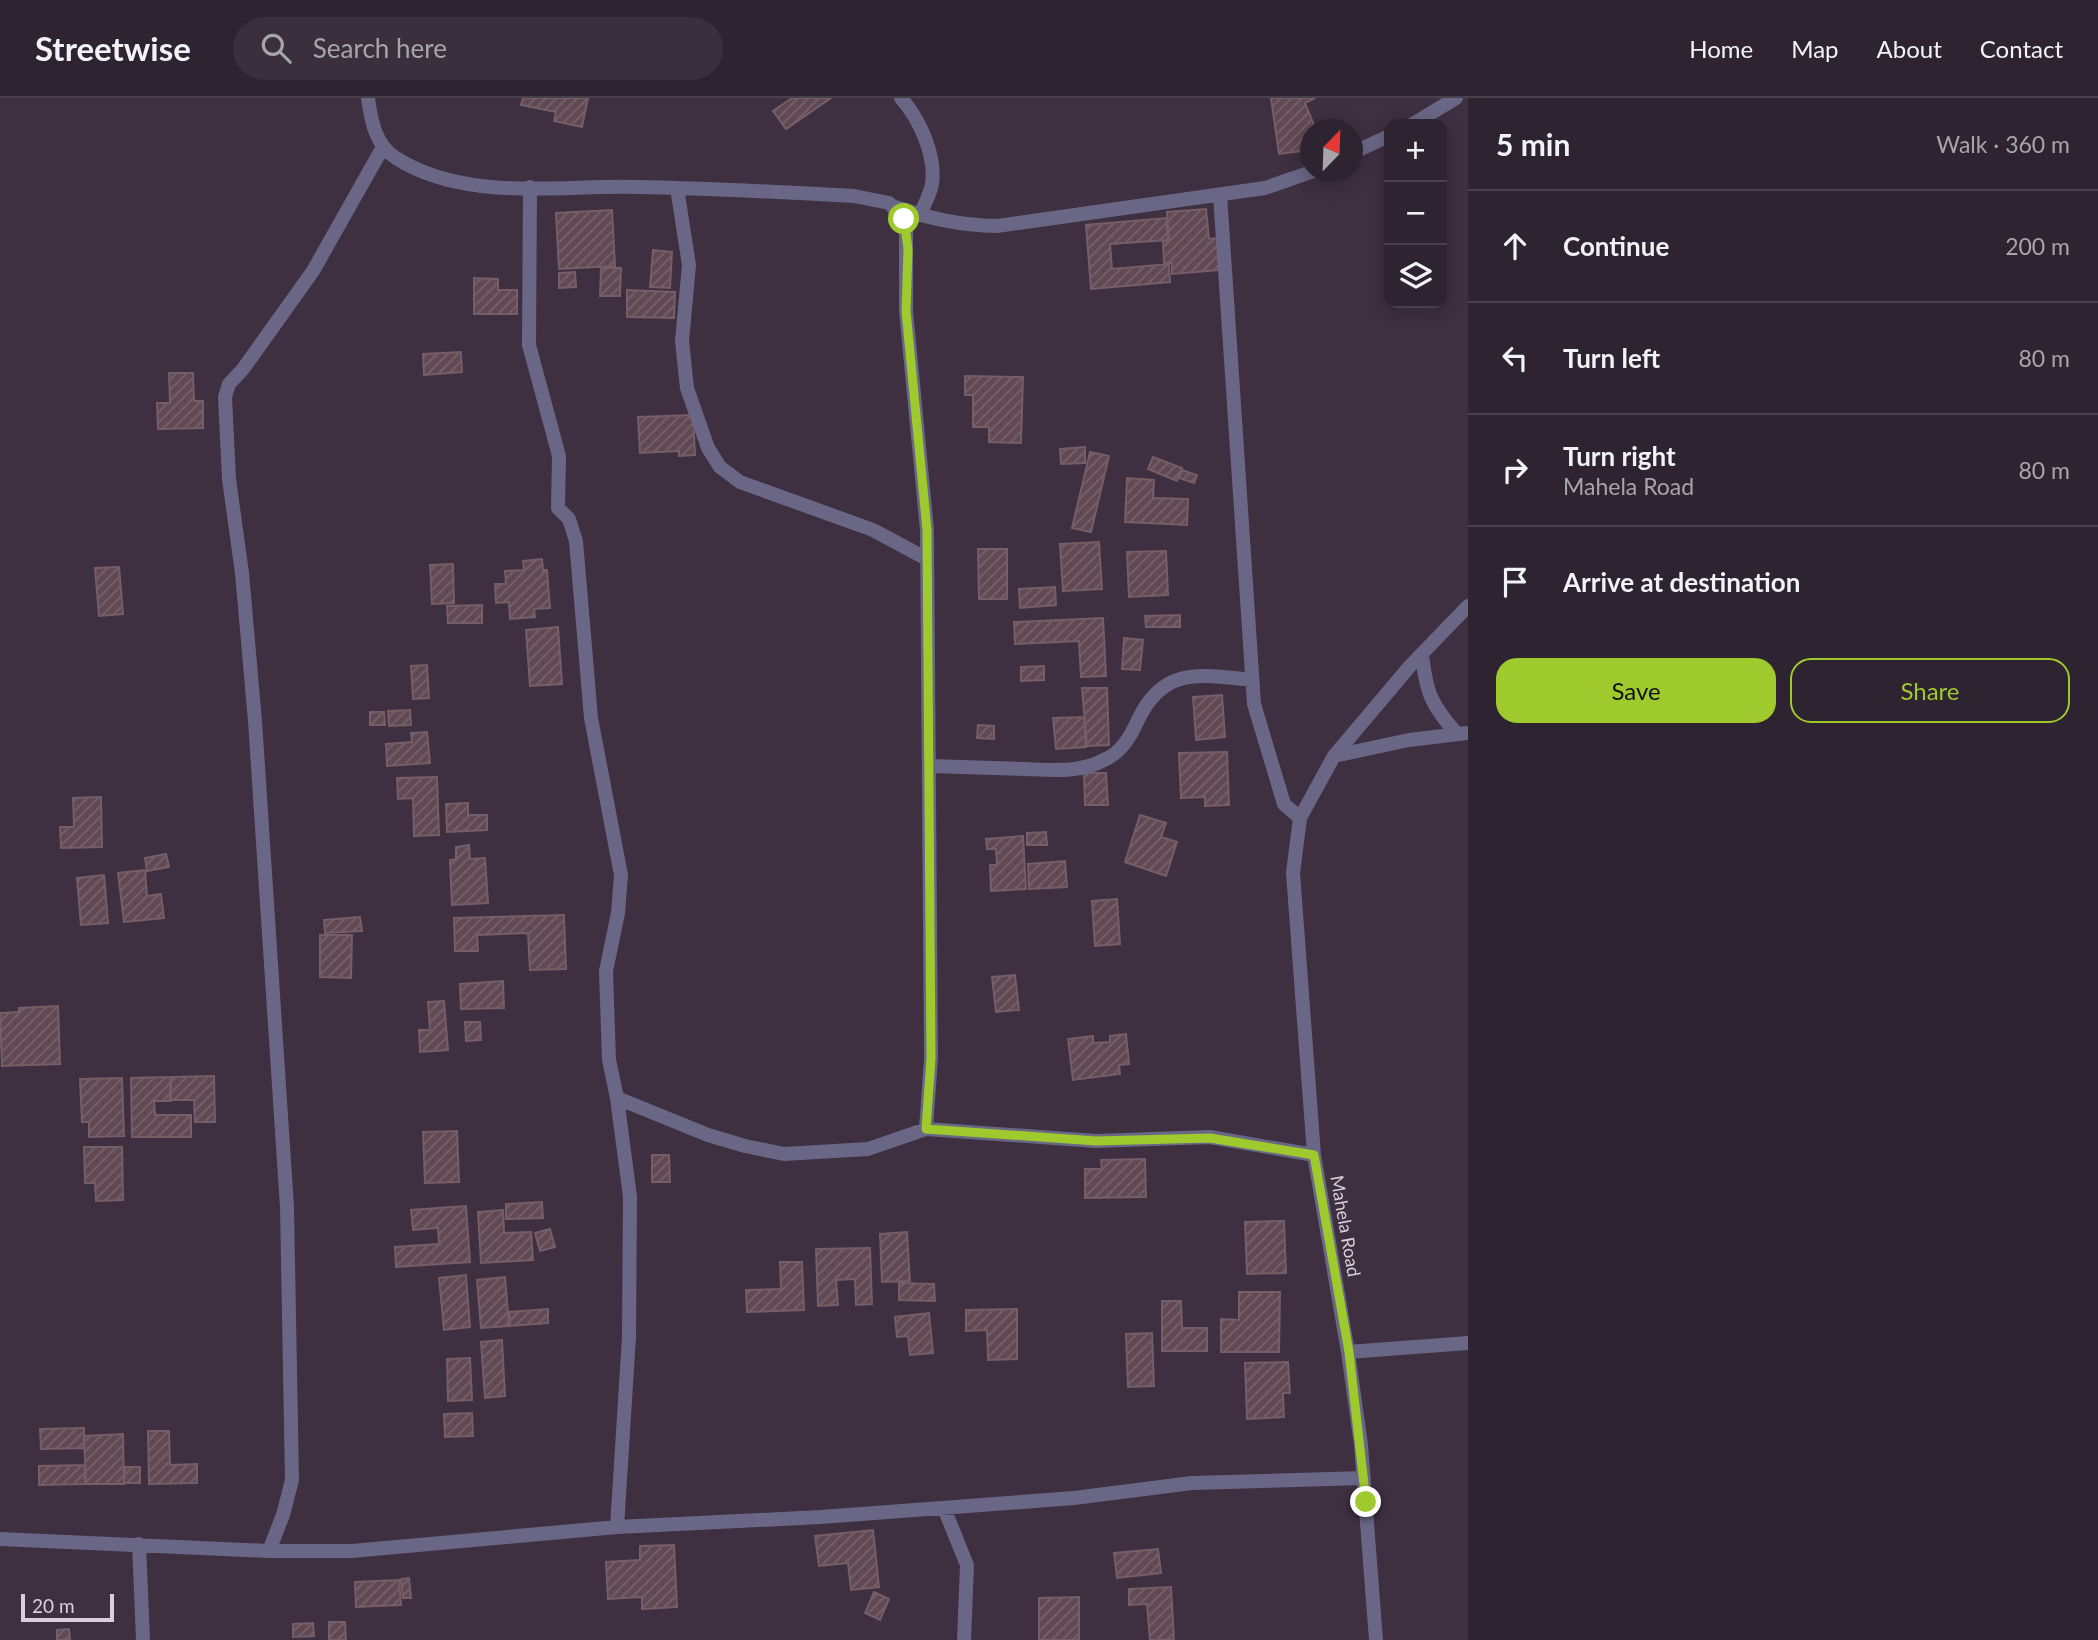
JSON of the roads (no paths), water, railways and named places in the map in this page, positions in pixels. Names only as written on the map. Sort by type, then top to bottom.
[{"type":"street","points":[[368,98],[372,126],[383,146],[394,157],[451,183],[530,187],[677,188],[854,196],[878,199],[934,220],[997,226],[1265,188],[1300,176]]},
{"type":"street","points":[[901,98],[930,152],[932,186],[920,215]]},
{"type":"street","points":[[1421,119],[1456,98]]},
{"type":"street","points":[[1363,148],[1384,138]]},
{"type":"street","points":[[268,1551],[283,1516],[292,1480],[287,1207],[255,720],[242,573],[229,479],[225,397],[229,384],[243,369],[313,271],[383,146]]},
{"type":"street","points":[[530,187],[529,345],[559,456],[558,508],[569,519],[576,541],[591,718],[621,875],[618,913],[606,971],[609,1060],[617,1098],[630,1197],[629,1337],[617,1527]]},
{"type":"street","points":[[677,188],[689,265],[682,341],[687,388],[708,448],[720,467],[740,482],[873,530],[927,559]]},
{"type":"street","points":[[1220,195],[1254,704],[1284,804],[1300,818],[1334,756],[1422,654],[1468,606]]},
{"type":"street","points":[[895,207],[904,219],[906,231],[906,311],[927,530],[931,1058],[926,1129]]},
{"type":"street","points":[[1422,654],[1425,680],[1438,713],[1462,734]]},
{"type":"street","points":[[929,766],[1059,771],[1084,767],[1104,761],[1121,750],[1140,716],[1157,693],[1171,681],[1187,675],[1252,680]]},
{"type":"street","points":[[1334,756],[1409,740],[1462,734]]},
{"type":"street","name":"Mahela Road","points":[[1300,818],[1293,873],[1314,1155],[1349,1352],[1364,1478],[1376,1640]]},
{"type":"street","points":[[617,1098],[708,1135],[745,1146],[784,1153],[829,1153],[868,1149],[926,1129],[1096,1141],[1210,1138],[1314,1155]]},
{"type":"street","points":[[1349,1352],[1468,1343]]},
{"type":"street","points":[[0,1539],[268,1551],[352,1551],[617,1527],[821,1517],[1074,1498],[1192,1483],[1364,1478]]},
{"type":"street","points":[[944,1508],[967,1564],[964,1640]]},
{"type":"street","points":[[139,1544],[143,1640]]}]
